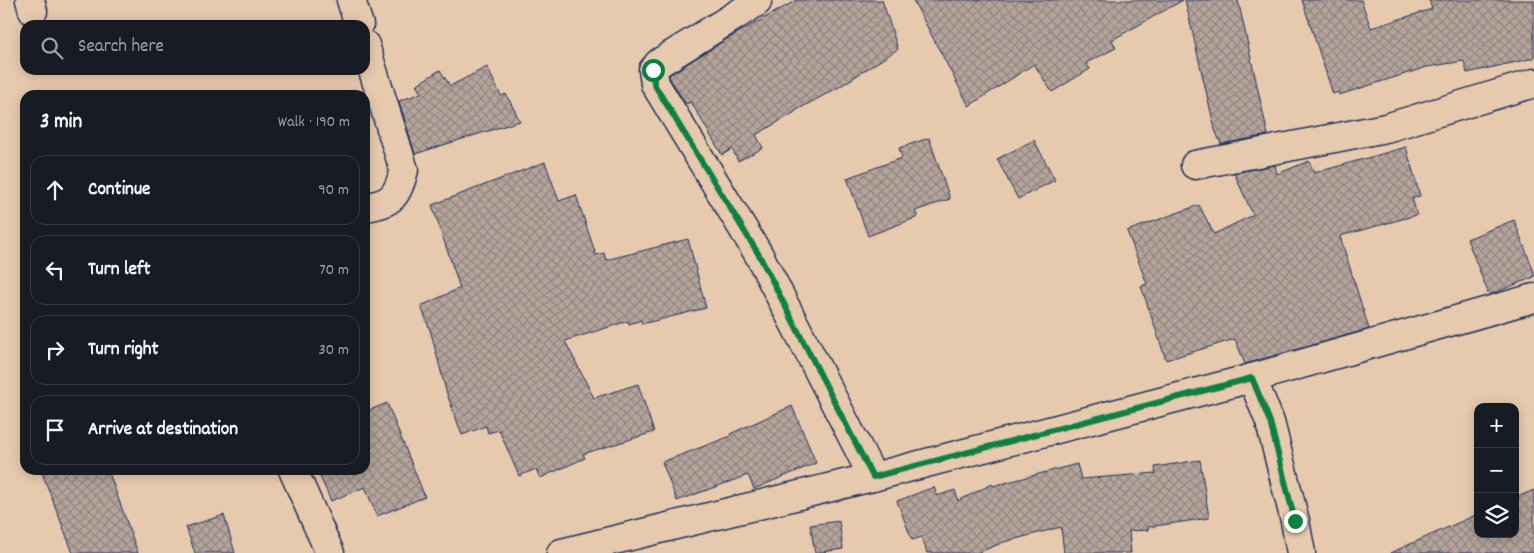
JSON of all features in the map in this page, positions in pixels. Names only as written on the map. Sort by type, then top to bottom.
[{"type":"street","points":[[351,0],[357,20]]},
{"type":"street","points":[[757,2],[659,63],[653,70],[654,84],[759,255],[873,477]]},
{"type":"street","points":[[370,61],[404,170],[400,188],[392,198],[370,206]]},
{"type":"street","points":[[1195,165],[1386,128],[1534,83]]},
{"type":"street","points":[[561,553],[873,477],[1252,378],[1534,298]]},
{"type":"street","points":[[1252,378],[1270,422],[1295,521],[1300,553]]},
{"type":"street","points":[[295,475],[330,553]]},
{"type":"building","points":[[797,0],[882,0],[898,49],[839,87],[756,135],[763,148],[738,161],[732,149],[722,155],[691,102],[686,104],[669,75],[727,39]]},
{"type":"building","points":[[913,0],[1183,0],[1112,40],[1116,48],[1086,63],[1090,69],[1052,92],[1034,64],[969,106]]},
{"type":"building","points":[[1185,0],[1238,0],[1268,135],[1221,144],[1215,130]]},
{"type":"building","points":[[1302,0],[1361,0],[1371,28],[1432,9],[1429,0],[1534,0],[1534,58],[1467,73],[1464,61],[1427,67],[1339,95],[1338,92],[1333,94]]},
{"type":"building","points":[[487,67],[501,96],[506,94],[520,121],[415,154],[399,101],[421,93],[416,85],[440,70],[450,86]]},
{"type":"building","points":[[929,138],[950,199],[915,211],[918,217],[868,236],[847,178],[902,158],[899,148]]},
{"type":"building","points":[[1034,140],[1055,180],[1018,199],[997,159]]},
{"type":"building","points":[[1406,147],[1420,196],[1412,198],[1417,215],[1340,236],[1369,329],[1245,364],[1235,339],[1166,360],[1141,286],[1147,284],[1127,231],[1199,205],[1214,234],[1253,215],[1234,173],[1275,165],[1277,174],[1309,161],[1314,173]]},
{"type":"building","points":[[545,162],[559,201],[576,195],[596,255],[604,253],[606,260],[688,239],[706,308],[642,324],[641,320],[629,324],[628,321],[565,341],[594,398],[638,384],[654,432],[583,454],[585,458],[540,478],[536,469],[519,476],[499,430],[488,433],[486,426],[462,435],[446,391],[431,333],[421,306],[460,288],[432,205]]},
{"type":"building","points":[[1514,220],[1534,272],[1534,277],[1489,295],[1467,239]]},
{"type":"building","points":[[387,403],[425,497],[377,516],[365,487],[331,501],[319,475],[370,475],[370,410]]},
{"type":"building","points":[[792,406],[816,463],[754,489],[748,475],[677,501],[662,462],[731,436],[730,434]]},
{"type":"building","points":[[1200,460],[1209,518],[1148,527],[1148,530],[1129,531],[1131,553],[1064,553],[1061,527],[1004,542],[977,553],[927,553],[922,537],[912,540],[897,501],[934,487],[937,496],[955,490],[958,501],[992,484],[993,486],[1077,464],[1081,479],[1156,473],[1155,467]]},
{"type":"building","points":[[43,475],[110,475],[138,553],[73,553]]},
{"type":"building","points":[[1534,490],[1534,553],[1390,553],[1474,516],[1474,538],[1519,538],[1519,496]]},
{"type":"building","points":[[224,515],[235,553],[195,553],[186,527]]},
{"type":"building","points":[[839,521],[843,549],[815,553],[810,525]]},
{"type":"route","points":[[653,70],[654,84],[759,255],[873,477],[1252,378],[1270,422],[1295,521]]}]
